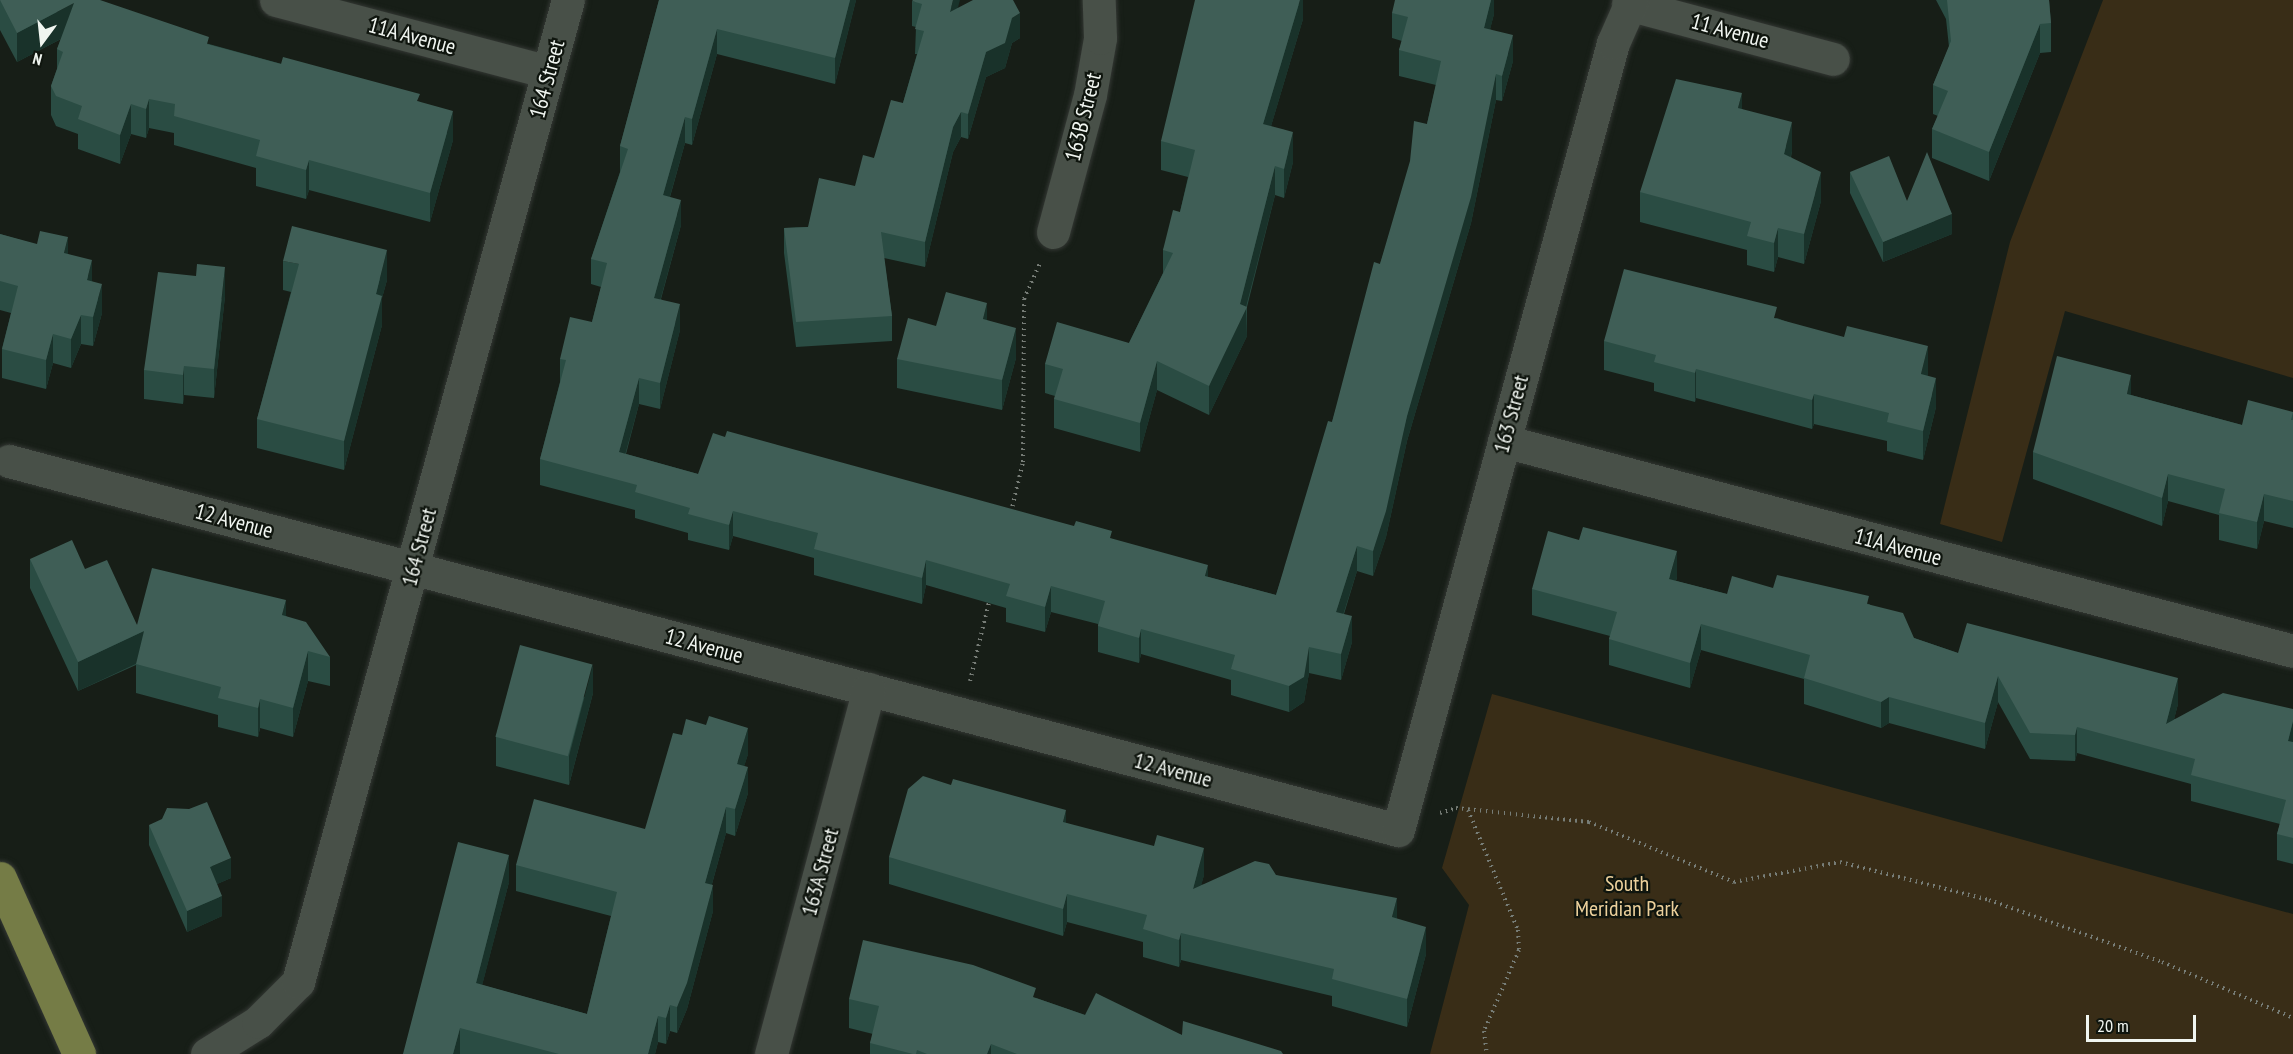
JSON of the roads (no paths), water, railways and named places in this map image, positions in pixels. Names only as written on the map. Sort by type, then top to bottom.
[{"type":"main road","points":[[0,878],[79,1054]]},
{"type":"street","name":"11A Avenue","points":[[276,0],[548,72]]},
{"type":"street","name":"164 Street","points":[[207,1054],[258,1022],[297,982],[414,568],[568,0]]},
{"type":"street","name":"163B Street","points":[[1053,232],[1090,95],[1100,38],[1099,0]]},
{"type":"street","name":"11 Avenue","points":[[1630,2],[1833,58]]},
{"type":"street","name":"163 Street","points":[[1398,830],[1613,43],[1630,2]]},
{"type":"street","name":"11A Avenue","points":[[1504,441],[2293,651]]},
{"type":"street","name":"12 Avenue","points":[[9,461],[1398,830]]},
{"type":"street","name":"163A Street","points":[[771,1054],[869,689]]},
{"type":"park label","name":"South Meridian Park","points":[[1627,896]]}]
